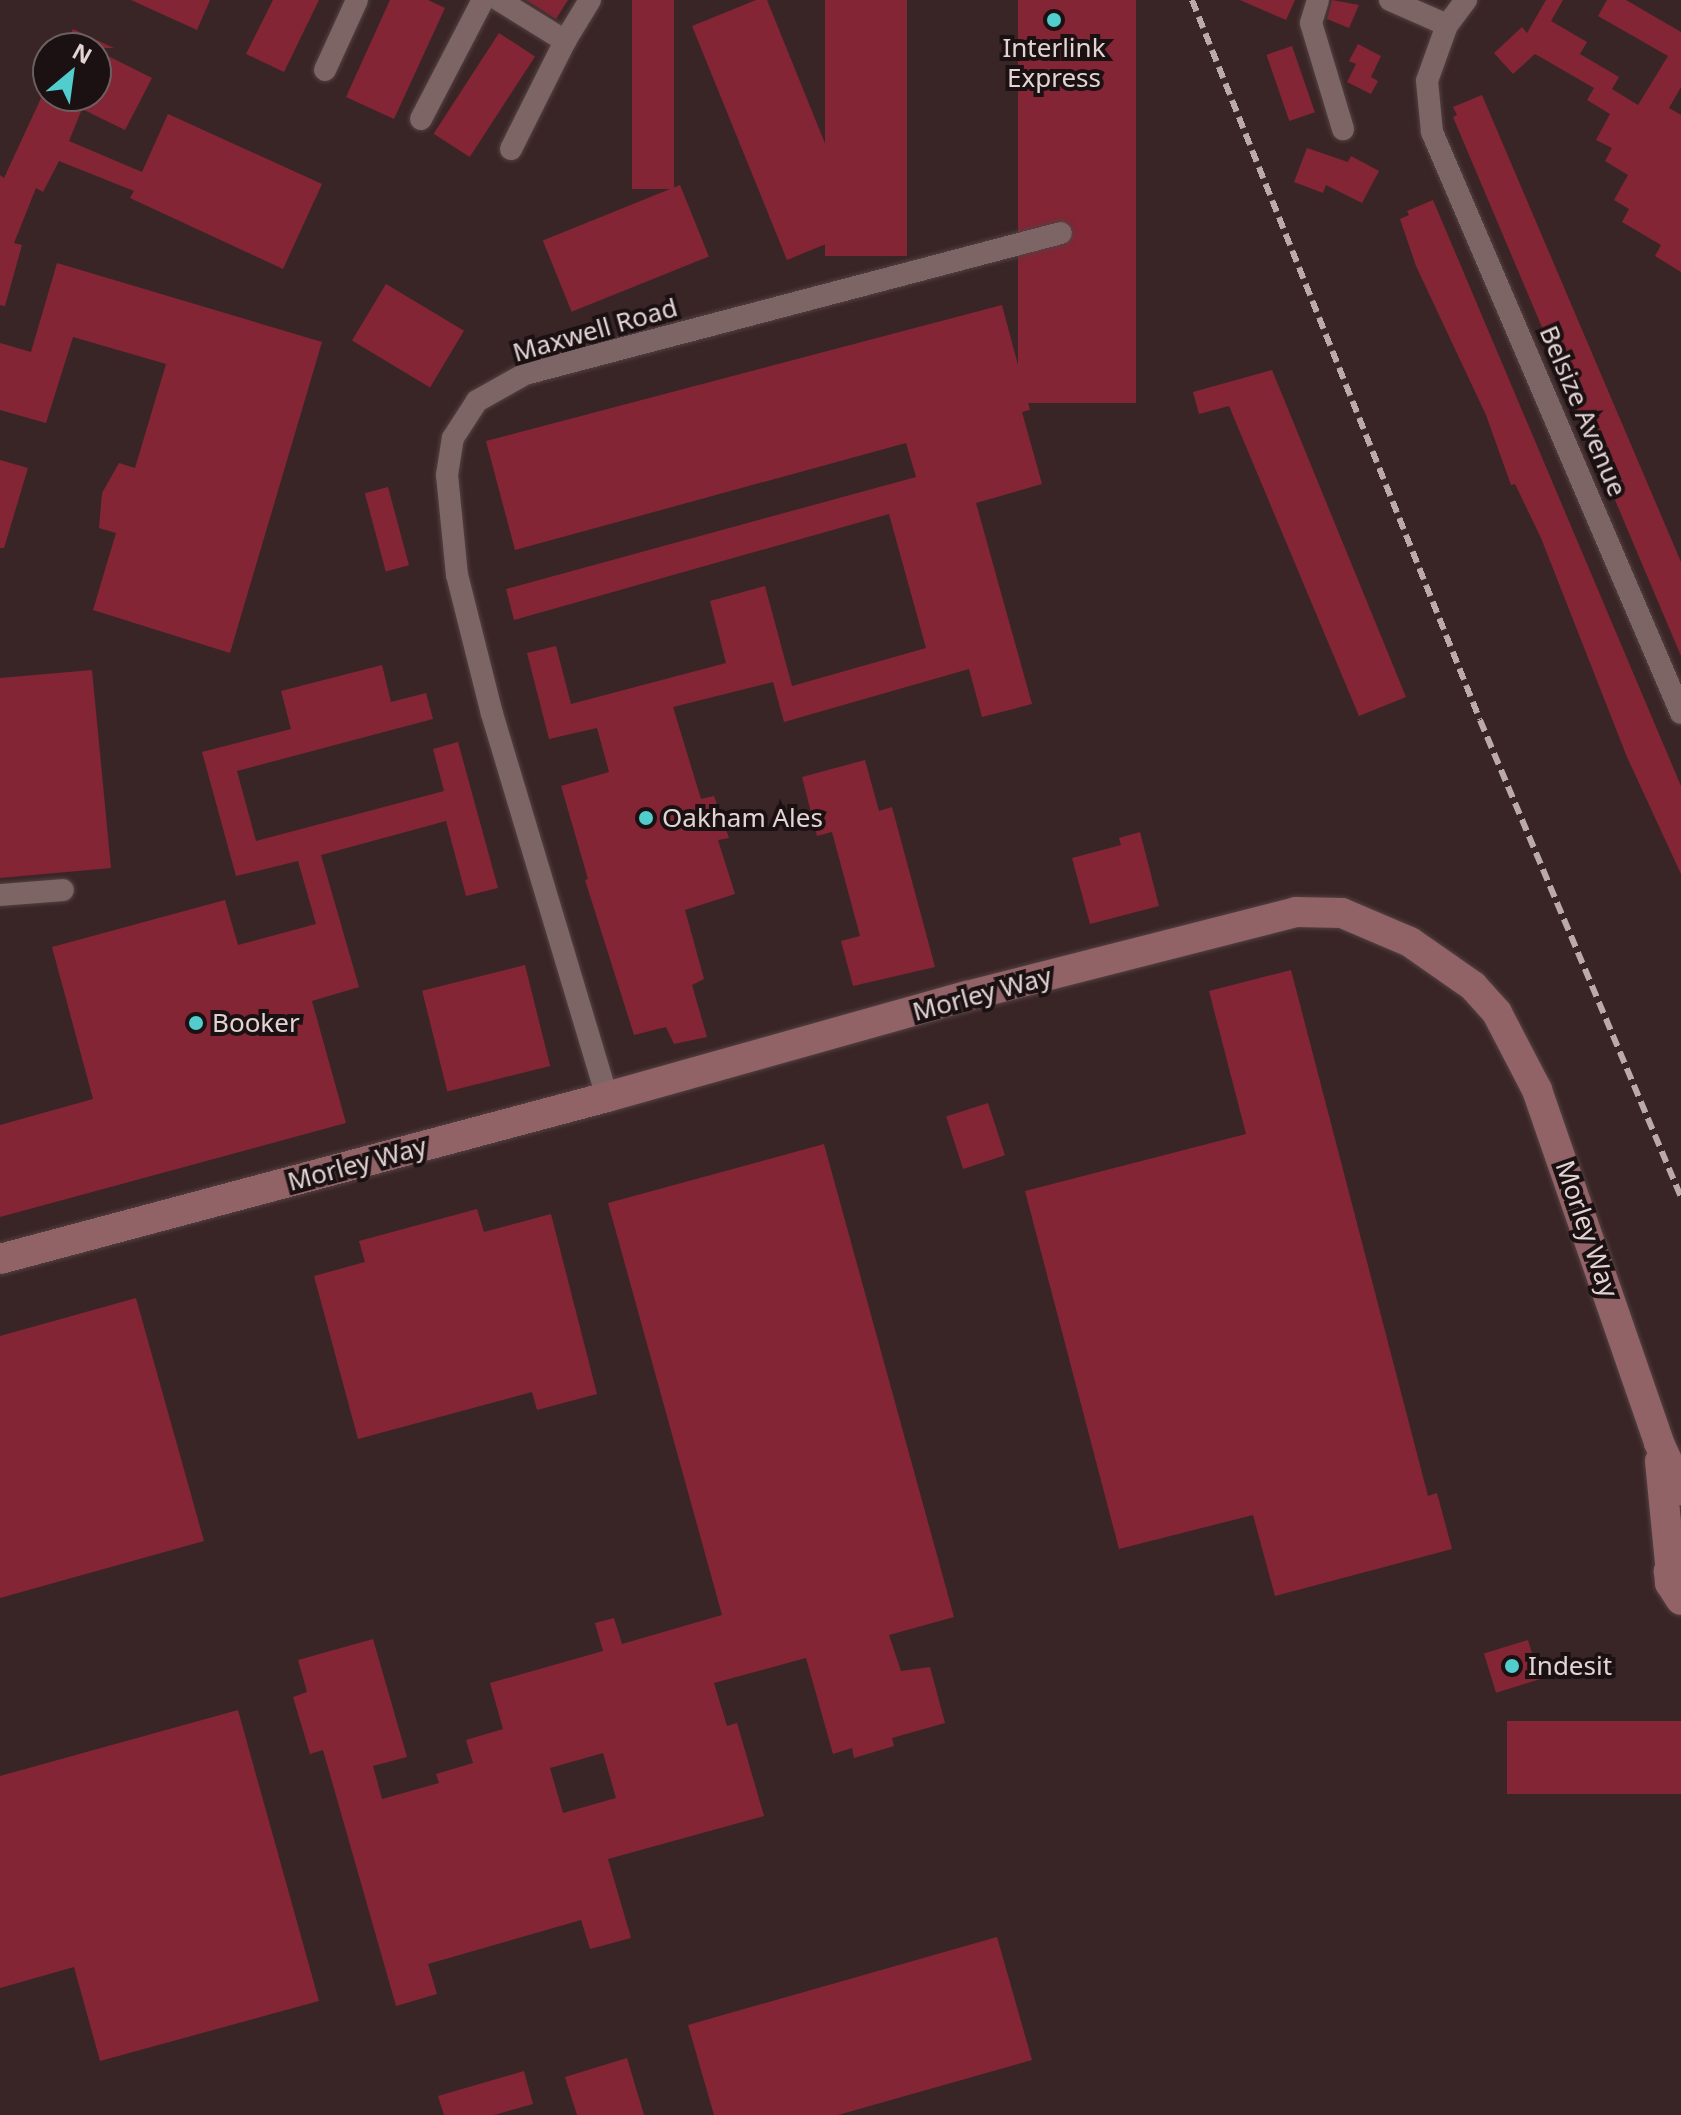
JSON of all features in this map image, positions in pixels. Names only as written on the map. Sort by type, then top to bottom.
[{"type":"street","points":[[325,70],[357,0]]},
{"type":"street","points":[[421,119],[483,0]]},
{"type":"street","points":[[499,0],[565,41]]},
{"type":"street","points":[[511,149],[565,41],[590,0]]},
{"type":"street","points":[[1318,0],[1311,23],[1343,129]]},
{"type":"street","points":[[1390,0],[1447,25]]},
{"type":"street","name":"Belsize Avenue","points":[[1466,0],[1447,25],[1427,81],[1432,132],[1680,706]]},
{"type":"street","name":"Maxwell Road","points":[[607,1097],[492,714],[457,575],[447,475],[453,438],[477,401],[525,374],[1061,233]]},
{"type":"street","points":[[0,895],[63,890]]},
{"type":"street","name":"Morley Way","points":[[0,1259],[607,1097],[967,996],[1282,916],[1342,913],[1410,942],[1473,986],[1497,1013],[1537,1090],[1659,1443],[1681,1490]]},
{"type":"street","name":"Morley Way","points":[[1659,1443],[1676,1555],[1670,1583],[1681,1600]]},
{"type":"building","points":[[131,0],[210,0],[197,30]]},
{"type":"building","points":[[273,0],[319,0],[284,72],[246,54]]},
{"type":"building","points":[[390,0],[428,0],[445,8],[394,119],[346,97]]},
{"type":"building","points":[[526,0],[568,0],[556,19]]},
{"type":"building","points":[[632,0],[674,0],[674,189],[632,189]]},
{"type":"building","points":[[756,0],[767,0],[860,230],[787,260],[692,26]]},
{"type":"building","points":[[825,0],[907,0],[907,256],[825,256]]},
{"type":"building","points":[[1018,0],[1136,0],[1136,403],[1018,403]]},
{"type":"building","points":[[1240,0],[1295,0],[1286,20]]},
{"type":"building","points":[[1332,0],[1359,5],[1349,28],[1327,19]]},
{"type":"building","points":[[1546,0],[1563,0],[1551,21],[1587,42],[1580,54],[1619,77],[1612,89],[1638,105],[1668,56],[1598,16],[1607,0],[1626,0],[1681,32],[1681,87],[1669,108],[1681,115],[1681,272],[1655,256],[1661,245],[1622,222],[1629,209],[1614,200],[1628,175],[1605,161],[1612,148],[1596,140],[1610,114],[1587,100],[1594,88],[1535,54],[1513,74],[1494,53],[1522,27],[1527,33]]},
{"type":"building","points":[[499,33],[535,56],[470,157],[434,134]]},
{"type":"building","points":[[1358,44],[1381,56],[1371,77],[1378,81],[1371,94],[1347,82],[1356,64],[1349,61]]},
{"type":"building","points":[[1292,46],[1315,112],[1289,121],[1266,55]]},
{"type":"building","points":[[112,58],[152,78],[125,130],[88,112],[112,112]]},
{"type":"building","points":[[1482,95],[1681,562],[1681,656],[1453,117],[1457,115],[1453,107]]},
{"type":"building","points":[[35,112],[81,112],[69,141],[142,172],[168,114],[322,184],[283,269],[130,198],[134,191],[59,161],[43,192],[36,188],[14,243],[22,245],[5,306],[0,305],[0,175],[4,178]]},
{"type":"building","points":[[1307,148],[1348,162],[1351,156],[1379,171],[1362,203],[1326,185],[1323,193],[1294,182]]},
{"type":"building","points":[[680,185],[709,256],[572,312],[543,240]]},
{"type":"building","points":[[1433,200],[1681,786],[1681,874],[1627,757],[1541,538],[1515,484],[1511,485],[1486,415],[1416,266],[1400,219],[1409,215],[1407,211]]},
{"type":"building","points":[[57,263],[322,342],[230,653],[93,610],[116,533],[99,528],[102,493],[119,463],[135,468],[166,364],[73,337],[46,423],[0,410],[0,343],[31,352]]},
{"type":"building","points":[[386,284],[464,331],[430,387],[352,341]]},
{"type":"building","points":[[1002,305],[1030,410],[1022,412],[1042,484],[976,503],[1032,704],[982,717],[969,669],[784,722],[773,682],[673,707],[701,799],[714,796],[729,838],[718,840],[735,894],[685,910],[704,979],[692,985],[707,1037],[674,1044],[666,1027],[634,1035],[585,880],[588,879],[561,786],[609,772],[597,728],[549,739],[527,653],[556,646],[571,704],[726,663],[710,601],[765,586],[792,686],[926,648],[889,514],[514,620],[506,589],[916,477],[906,443],[515,550],[486,441]]},
{"type":"building","points":[[1272,370],[1406,697],[1359,716],[1229,406],[1199,414],[1193,392]]},
{"type":"building","points":[[0,460],[28,468],[4,548],[0,548]]},
{"type":"building","points":[[388,487],[409,565],[386,571],[365,493]]},
{"type":"building","name":"Booker","points":[[382,665],[391,702],[426,693],[433,719],[237,771],[256,841],[444,791],[433,749],[458,742],[498,888],[466,896],[446,821],[321,855],[359,987],[312,1001],[346,1123],[0,1217],[0,1125],[93,1099],[52,947],[225,900],[238,945],[316,924],[298,861],[236,876],[202,752],[291,729],[281,691]]},
{"type":"building","points":[[92,670],[111,868],[0,878],[0,678]]},
{"type":"building","points":[[865,760],[879,811],[892,807],[935,967],[853,986],[841,941],[860,936],[832,832],[817,836],[802,777]]},
{"type":"building","points":[[1140,832],[1159,906],[1090,924],[1072,858],[1121,845],[1119,838]]},
{"type":"building","points":[[525,965],[550,1066],[447,1092],[422,991]]},
{"type":"building","points":[[1291,970],[1428,1496],[1437,1493],[1452,1549],[1275,1596],[1253,1515],[1119,1549],[1025,1191],[1246,1134],[1209,991]]},
{"type":"building","points":[[988,1103],[1005,1155],[963,1169],[946,1117]]},
{"type":"building","points":[[824,1144],[954,1617],[889,1635],[901,1671],[930,1667],[945,1723],[892,1738],[894,1746],[854,1758],[852,1748],[833,1754],[806,1658],[714,1683],[727,1726],[737,1723],[764,1816],[608,1859],[631,1938],[590,1949],[581,1920],[428,1964],[437,1994],[396,2006],[323,1750],[310,1754],[293,1697],[307,1692],[298,1660],[373,1639],[407,1757],[373,1766],[382,1799],[439,1783],[436,1774],[473,1763],[466,1740],[503,1729],[490,1683],[603,1651],[595,1623],[614,1618],[622,1644],[722,1615],[608,1203]],"holes":[[[603,1753],[616,1798],[563,1813],[550,1768]]]},
{"type":"building","points":[[477,1209],[484,1232],[551,1214],[597,1394],[537,1410],[532,1392],[358,1439],[314,1276],[365,1262],[359,1241]]},
{"type":"building","points":[[136,1298],[204,1541],[0,1598],[0,1336]]},
{"type":"building","name":"Indesit","points":[[1528,1640],[1540,1679],[1496,1693],[1484,1653]]},
{"type":"building","points":[[238,1710],[319,2001],[100,2061],[74,1967],[0,1988],[0,1776]]},
{"type":"building","points":[[1507,1721],[1681,1721],[1681,1794],[1507,1794]]},
{"type":"building","points":[[997,1937],[1032,2060],[838,2115],[714,2115],[688,2025]]},
{"type":"building","points":[[627,2058],[644,2115],[577,2115],[565,2077]]},
{"type":"building","points":[[524,2071],[533,2104],[494,2115],[444,2115],[438,2096]]},
{"type":"railway","points":[[1192,0],[1480,720],[1681,1197]]},
{"type":"place","name":"Interlink Express","points":[[1054,20]]},
{"type":"place","name":"Oakham Ales","points":[[646,818]]},
{"type":"place","name":"Booker","points":[[196,1023]]},
{"type":"place","name":"Indesit","points":[[1512,1666]]}]
